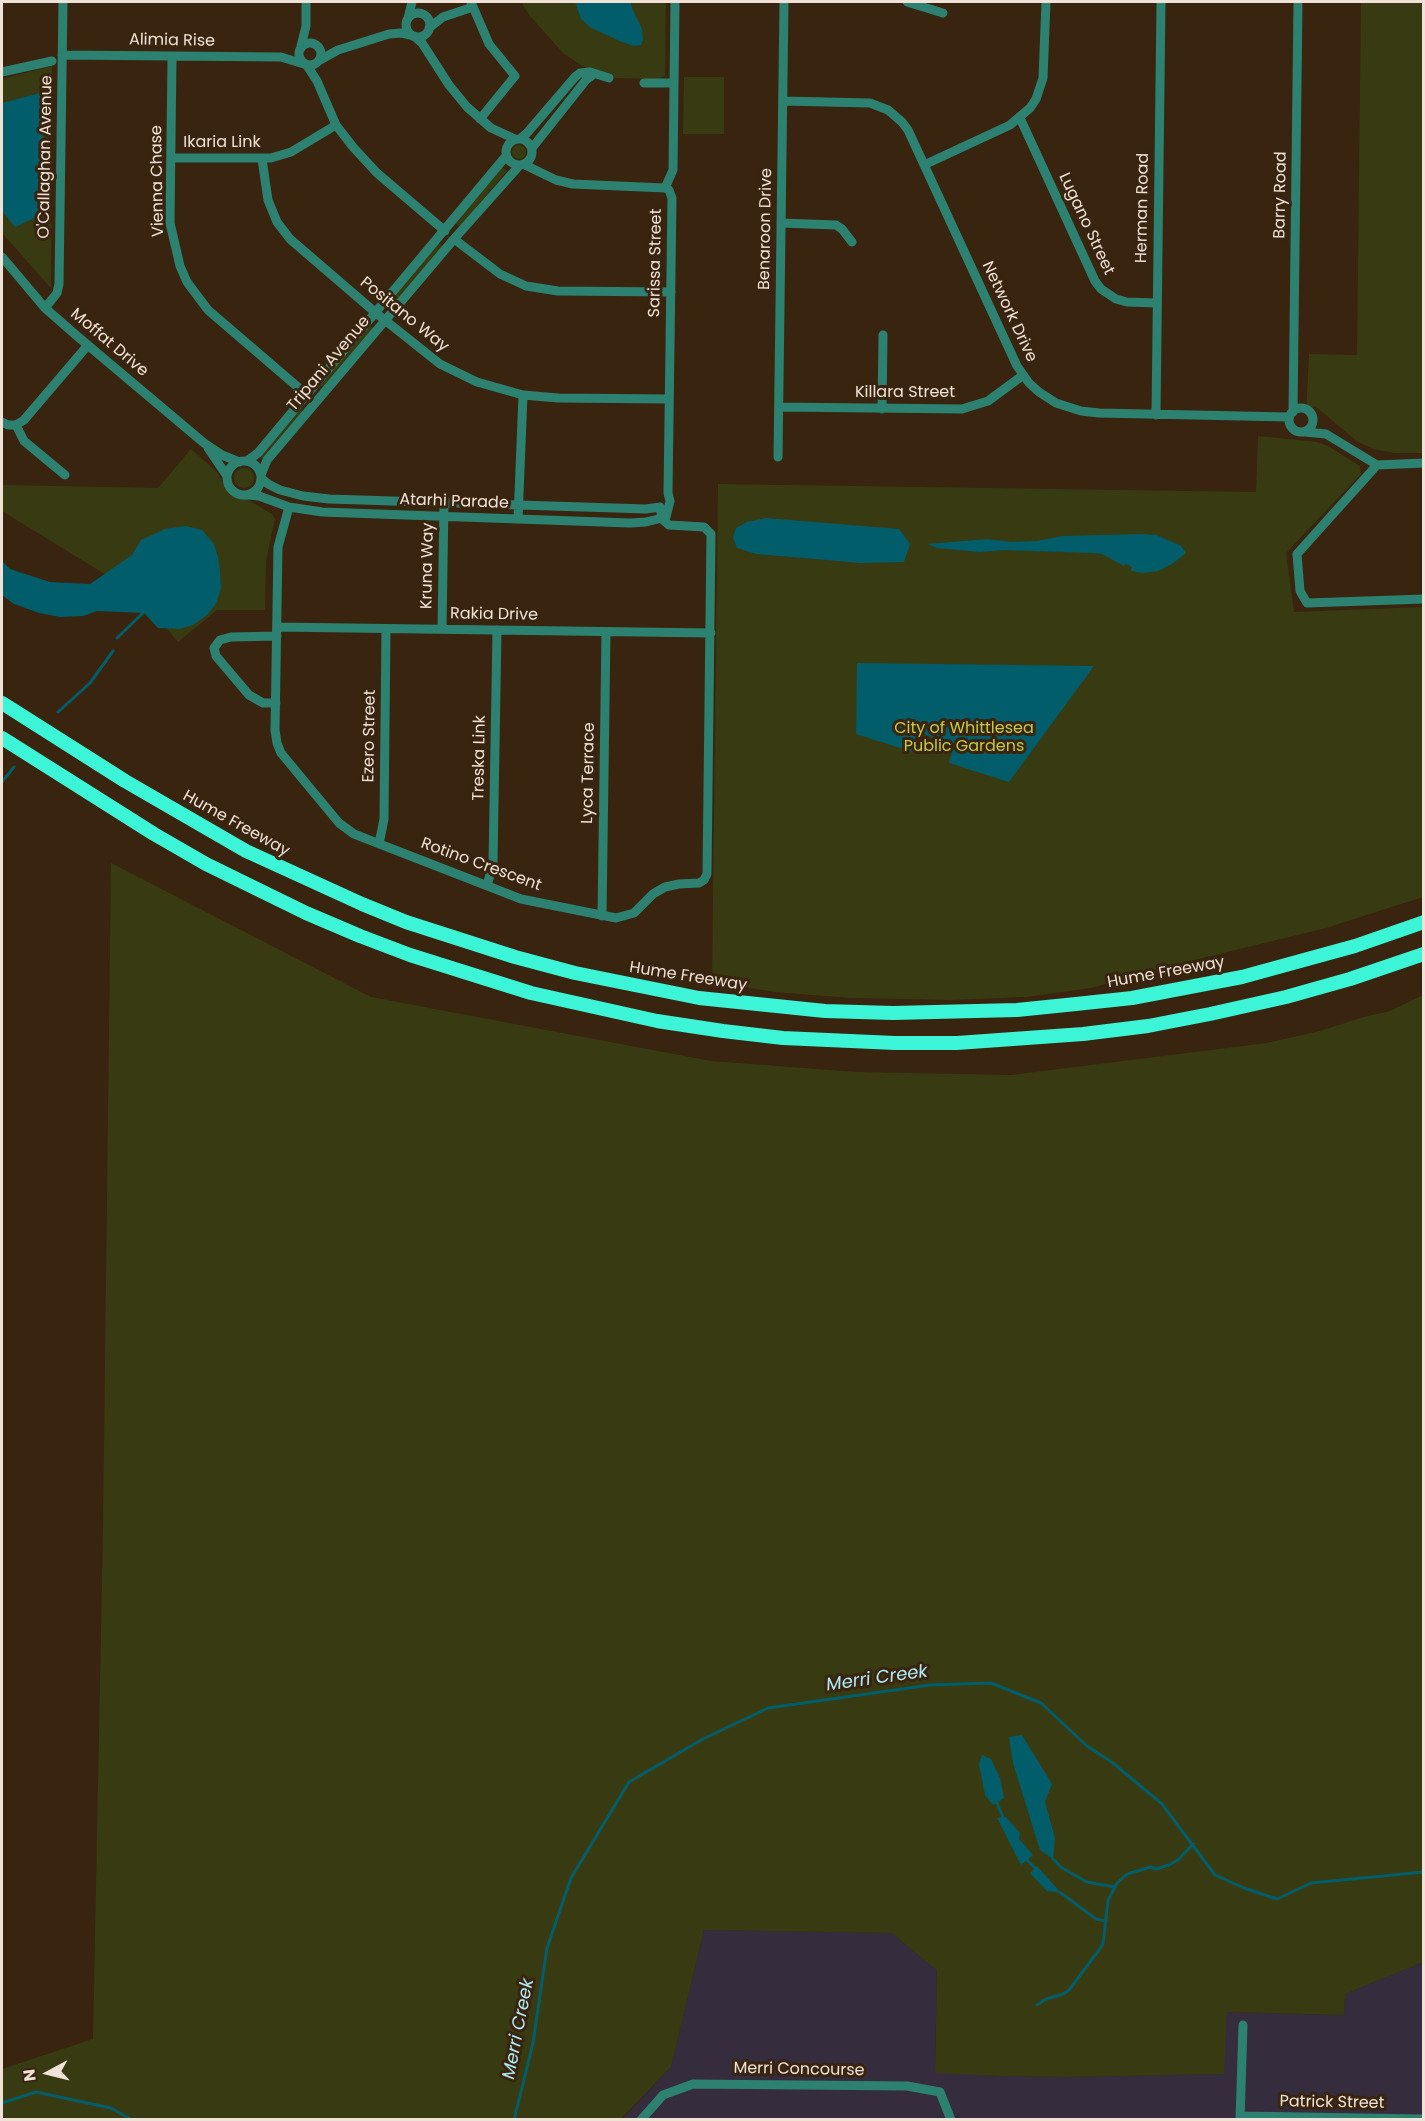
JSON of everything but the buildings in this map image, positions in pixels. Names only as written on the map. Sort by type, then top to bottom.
[{"type":"highway","name":"Hume Freeway","points":[[2,703],[124,781],[218,835],[264,860],[336,893],[406,922],[515,957],[595,978],[699,998],[825,1011],[893,1013],[1005,1011],[1076,1004],[1132,998],[1242,976],[1355,946],[1424,922]]},
{"type":"highway","points":[[2,738],[154,834],[206,864],[306,913],[410,955],[531,993],[657,1021],[783,1038],[895,1043],[957,1043],[1083,1034],[1190,1018],[1286,997],[1350,979],[1424,954]]},
{"type":"street","name":"O'Callaghan Avenue","points":[[45,308],[57,293],[59,284],[63,2]]},
{"type":"street","points":[[306,2],[306,26],[299,55],[317,81],[336,125],[376,173],[445,231]]},
{"type":"street","points":[[413,2],[424,15],[429,29],[429,52]]},
{"type":"street","points":[[413,2],[406,27],[429,52],[448,85],[491,128],[528,141],[532,152],[547,174]]},
{"type":"street","name":"Sarissa Street","points":[[665,516],[670,501],[668,470],[672,198],[669,190],[665,188],[672,172],[675,2]]},
{"type":"street","name":"Benaroon Drive","points":[[778,457],[784,2]]},
{"type":"street","points":[[907,2],[943,12]]},
{"type":"street","points":[[924,165],[1001,130],[1020,118],[1036,99],[1043,78],[1046,2]]},
{"type":"street","name":"Herman Road","points":[[1156,415],[1161,2]]},
{"type":"street","name":"Barry Road","points":[[1291,414],[1294,389],[1298,2]]},
{"type":"street","points":[[305,64],[313,65],[338,50],[389,34],[422,36],[443,17],[472,4],[489,44],[515,76],[480,119]]},
{"type":"street","points":[[389,34],[414,13],[443,17]]},
{"type":"street","points":[[306,26],[321,53],[317,81]]},
{"type":"street","points":[[301,47],[307,43],[338,50]]},
{"type":"street","name":"Alimia Rise","points":[[281,57],[301,47]]},
{"type":"street","name":"Alimia Rise","points":[[62,55],[281,57],[305,64]]},
{"type":"street","name":"Vienna Chase","points":[[172,57],[170,223],[180,266],[187,282],[208,310],[307,395]]},
{"type":"street","points":[[2,72],[52,61]]},
{"type":"street","points":[[506,153],[509,144],[528,132],[575,77],[587,72],[609,78]]},
{"type":"street","points":[[522,165],[586,80],[594,74]]},
{"type":"street","points":[[644,83],[674,83]]},
{"type":"street","name":"Network Drive","points":[[783,101],[860,102],[879,105],[902,122],[1011,356],[1023,376],[1039,392],[1067,408],[1099,413],[1291,414]]},
{"type":"street","name":"Lugano Street","points":[[1020,118],[1095,281],[1101,289],[1116,299],[1127,302],[1157,303]]},
{"type":"street","name":"Ikaria Link","points":[[171,158],[262,159],[291,152],[336,125]]},
{"type":"street","points":[[491,128],[511,163],[547,174],[556,180],[573,184],[665,188]]},
{"type":"street","name":"Tripani Avenue","points":[[243,461],[258,453],[445,231],[506,153]]},
{"type":"street","name":"Positano Way","points":[[262,159],[268,200],[284,231],[298,248],[440,364],[477,382],[523,395],[558,398],[669,399]]},
{"type":"street","name":"Tripani Avenue","points":[[261,476],[267,460],[454,239],[522,165]]},
{"type":"street","points":[[781,223],[836,225],[852,242]]},
{"type":"street","points":[[454,239],[493,270],[526,286],[558,291],[671,292]]},
{"type":"street","name":"Moffat Drive","points":[[2,257],[45,308],[88,345],[204,443],[227,458],[243,461]]},
{"type":"street","points":[[882,408],[883,335]]},
{"type":"street","points":[[2,422],[16,425],[24,420],[88,345]]},
{"type":"street","name":"Killara Street","points":[[779,407],[970,408],[988,401],[1023,376]]},
{"type":"street","name":"Barry Road","points":[[1294,389],[1308,412],[1326,434]]},
{"type":"street","points":[[518,519],[523,395]]},
{"type":"street","points":[[1305,432],[1312,425],[1308,412],[1299,408],[1291,414],[1291,428],[1300,433],[1326,434],[1377,465],[1424,463]]},
{"type":"street","points":[[16,425],[24,441],[65,475]]},
{"type":"street","name":"Moffat Drive","points":[[204,443],[227,476]]},
{"type":"street","points":[[243,461],[256,466],[261,476],[257,489],[248,495],[232,491],[227,482],[231,467],[243,461]]},
{"type":"street","points":[[1377,465],[1297,554],[1300,591],[1307,603],[1424,599]]},
{"type":"street","points":[[668,470],[680,470]]},
{"type":"street","name":"Atarhi Parade","points":[[261,476],[268,484],[280,490],[310,497],[646,509],[660,507]]},
{"type":"street","name":"Sarissa Street","points":[[660,507],[668,493]]},
{"type":"street","name":"Atarhi Parade","points":[[248,495],[259,496],[289,507],[322,512],[639,523],[665,516]]},
{"type":"street","name":"Kruna Way","points":[[442,629],[444,502]]},
{"type":"street","name":"Rotino Crescent","points":[[289,507],[278,547],[276,737],[281,753],[344,828],[354,834],[534,902],[616,918],[628,916],[639,909],[652,894],[665,887],[699,883],[705,878],[712,545],[710,531],[704,527],[683,526],[665,516]]},
{"type":"street","points":[[660,507],[665,516]]},
{"type":"street","name":"Rakia Drive","points":[[276,703],[263,703],[249,695],[216,656],[214,648],[220,640],[277,632],[386,628],[711,633]]},
{"type":"street","name":"Ezero Street","points":[[379,844],[384,819],[386,628]]},
{"type":"street","name":"Treska Link","points":[[487,886],[493,863],[496,630]]},
{"type":"street","name":"Lyca Terrace","points":[[602,916],[606,632]]},
{"type":"street","points":[[1240,2118],[1243,2025]]},
{"type":"street","name":"Merri Concourse","points":[[641,2120],[663,2095],[693,2084],[907,2086],[940,2092],[951,2120]]},
{"type":"street","name":"Patrick Street","points":[[1240,2118],[1424,2119]]},
{"type":"shaded area","points":[[704,1930],[892,1933],[937,1971],[935,2072],[1001,2076],[1223,2074],[1227,2012],[1344,2015],[1345,1994],[1423,1962],[1423,2119],[621,2120],[671,2067]]},
{"type":"green space","points":[[521,2],[666,2],[665,76],[657,79],[616,78],[584,67],[564,54],[529,15]]},
{"type":"green space","points":[[1361,2],[1423,2],[1423,453],[1394,453],[1374,449],[1358,442],[1315,406],[1306,415],[1309,354],[1357,355]]},
{"type":"green space","points":[[52,66],[51,288],[2,233],[2,79]]},
{"type":"green space","points":[[684,77],[724,77],[724,134],[683,134]]},
{"type":"green space","points":[[516,145],[522,145],[526,152],[522,159],[516,159],[512,155],[512,149]]},
{"type":"green space","points":[[502,167],[507,171],[459,227],[455,222]]},
{"type":"green space","points":[[438,243],[443,246],[390,309],[387,305]]},
{"type":"green space","points":[[369,325],[374,329],[323,388],[319,384]]},
{"type":"green space","points":[[298,409],[303,412],[263,459],[260,456]]},
{"type":"green space","name":"City of Whittlesea Public Gardens","points":[[1258,436],[1317,442],[1328,446],[1360,466],[1361,474],[1286,553],[1294,612],[1423,607],[1423,897],[1326,928],[1091,988],[1026,997],[950,1000],[851,998],[775,992],[712,982],[718,484],[1256,492]]},
{"type":"green space","points":[[191,449],[216,471],[229,494],[247,499],[272,514],[275,519],[266,560],[265,610],[217,610],[178,642],[139,595],[2,511],[2,485],[158,488]]},
{"type":"green space","points":[[244,468],[251,471],[254,478],[251,485],[244,488],[237,485],[234,478],[237,471]]},
{"type":"green space","points":[[111,863],[371,997],[711,1061],[857,1072],[1011,1075],[1267,1043],[1390,1011],[1423,995],[1423,1962],[1345,1994],[1344,2015],[1227,2012],[1224,2074],[1001,2076],[935,2073],[937,1971],[892,1933],[704,1930],[671,2067],[621,2119],[2,2119],[2,2069],[93,2039],[103,1530]]},
{"type":"water","points":[[575,2],[631,2],[642,29],[641,45],[634,46],[622,42],[591,28],[581,19]]},
{"type":"water","points":[[40,93],[45,213],[15,227],[2,211],[2,103]]},
{"type":"water","points":[[766,518],[899,529],[910,544],[904,562],[860,563],[756,554],[737,548],[733,538],[736,528],[747,522]]},
{"type":"water","points":[[186,526],[202,530],[214,544],[220,572],[221,588],[216,604],[207,615],[193,625],[179,629],[158,628],[144,613],[97,611],[83,616],[60,617],[39,613],[14,604],[2,595],[2,561],[10,569],[50,582],[90,584],[132,555],[141,540],[165,529]]},
{"type":"water","points":[[1156,535],[1180,545],[1186,553],[1158,571],[1143,573],[1131,571],[1132,567],[1126,564],[1124,566],[1102,554],[1005,550],[980,552],[937,548],[927,544],[988,539],[1011,542],[1037,541],[1063,536]]},
{"type":"water","points":[[857,663],[1094,666],[1009,782],[949,763],[954,744],[923,734],[916,753],[856,734]]},
{"type":"water","points":[[1022,1735],[1052,1784],[1045,1802],[1055,1838],[1053,1859],[1040,1850],[1013,1763],[1009,1737]]},
{"type":"water","points":[[982,1755],[991,1759],[1000,1778],[1004,1798],[993,1805],[985,1795],[979,1764]]},
{"type":"water","points":[[1006,1817],[1020,1833],[1019,1839],[1033,1855],[1021,1865],[997,1818]]},
{"type":"water","points":[[1037,1866],[1061,1893],[1047,1891],[1030,1873]]},
{"type":"waterway","points":[[117,638],[146,610]]},
{"type":"waterway","points":[[58,712],[90,683],[113,651]]},
{"type":"waterway","points":[[2,782],[14,767]]},
{"type":"waterway","name":"Merri Creek","points":[[514,2120],[533,2043],[547,1948],[571,1878],[629,1782],[703,1739],[768,1708],[930,1685],[991,1683],[1041,1703],[1087,1746],[1113,1763],[1162,1804],[1215,1875],[1244,1888],[1277,1899],[1311,1883],[1424,1872]]},
{"type":"waterway","points":[[997,1803],[1003,1817]]},
{"type":"waterway","points":[[1037,2005],[1069,1990],[1103,1944],[1108,1900],[1117,1883],[1127,1874],[1151,1867],[1156,1869],[1169,1865],[1178,1860],[1193,1844]]},
{"type":"waterway","points":[[1053,1859],[1062,1868],[1087,1882],[1115,1887]]},
{"type":"waterway","points":[[1027,1860],[1035,1868]]},
{"type":"waterway","points":[[1061,1893],[1096,1919],[1106,1921]]},
{"type":"waterway","name":"Merri Creek","points":[[2,2103],[36,2092],[111,2108],[132,2120]]}]
